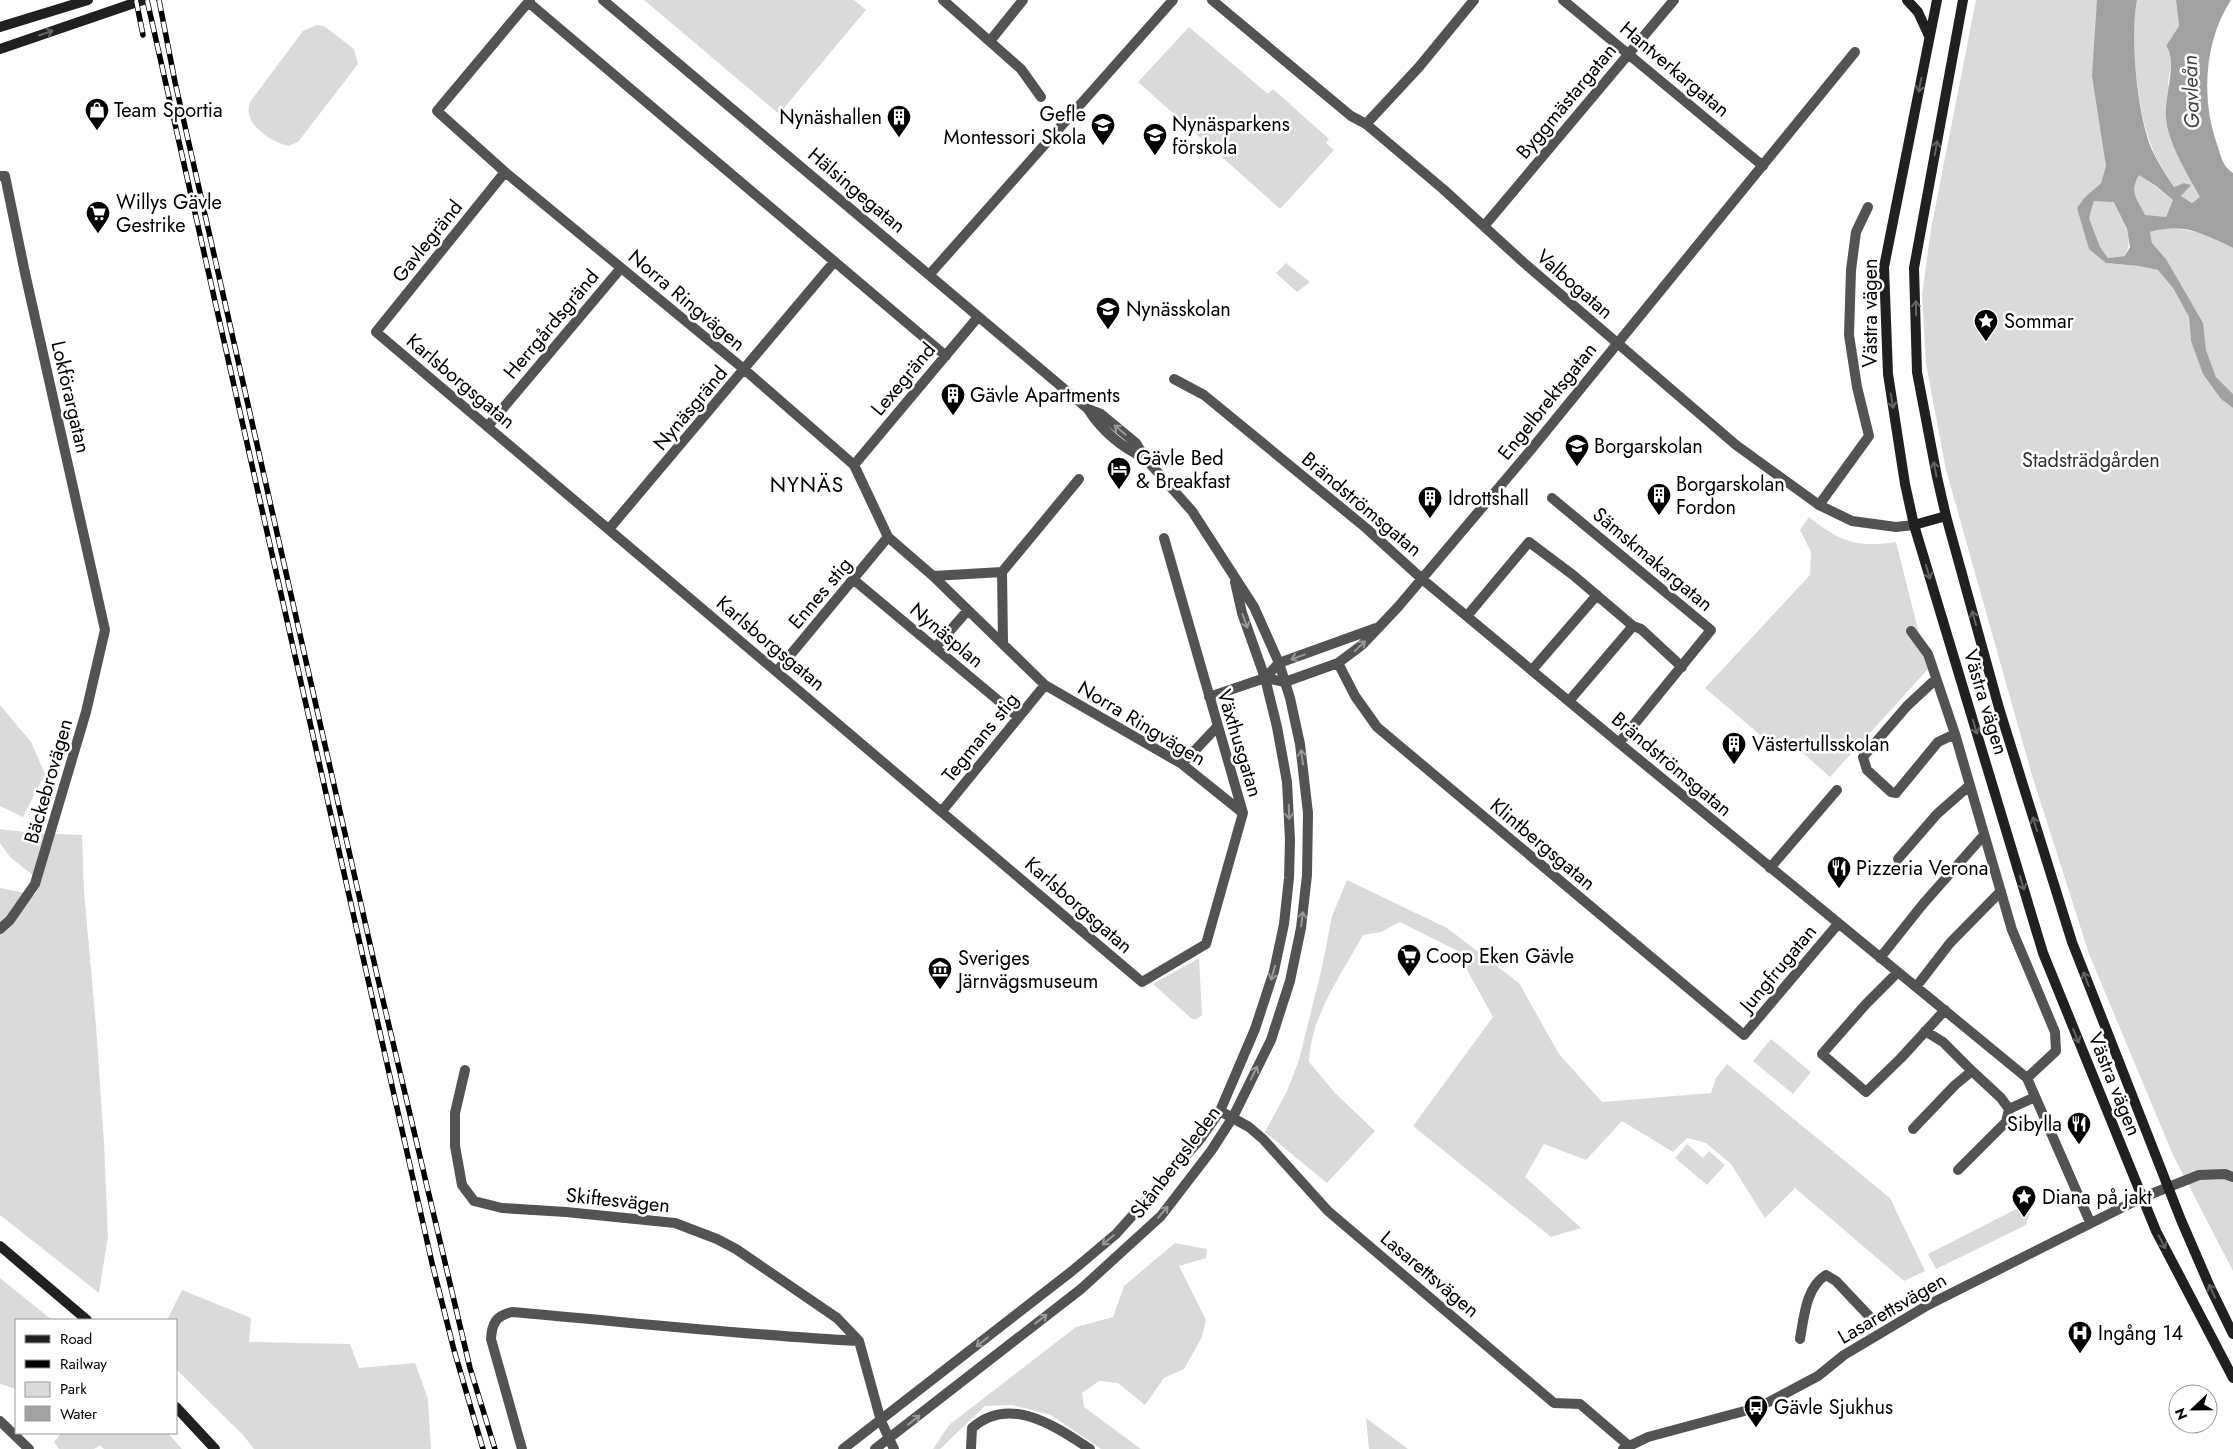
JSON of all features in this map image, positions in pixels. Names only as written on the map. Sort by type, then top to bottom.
[{"type":"main road","points":[[0,27],[88,0]]},
{"type":"main road","points":[[0,49],[143,0]]},
{"type":"main road","points":[[1907,0],[1918,12],[1929,37]]},
{"type":"main road","name":"Västra vägen","points":[[1937,0],[1884,267],[1888,374],[1905,484],[1914,525],[2043,953],[2141,1198],[2156,1231],[2233,1378]]},
{"type":"main road","name":"Västra vägen","points":[[1963,0],[1914,268],[1917,372],[1946,516],[1999,708],[2072,942],[2210,1287],[2233,1334]]},
{"type":"main road","name":"Valbogatan","points":[[1914,525],[1946,516]]},
{"type":"main road","points":[[0,1246],[86,1319]]},
{"type":"main road","points":[[178,1409],[215,1449]]},
{"type":"street","name":"Hälsingegatan","points":[[603,0],[1088,409],[1095,421],[1128,450],[1145,458],[1192,511],[1234,574],[1258,614],[1279,663]]},
{"type":"street","points":[[943,0],[1021,69],[1041,96]]},
{"type":"street","points":[[990,41],[1023,0]]},
{"type":"street","points":[[930,274],[1173,0]]},
{"type":"street","name":"Valbogatan","points":[[1212,0],[1351,116],[1366,124],[1731,442],[1819,505],[1852,521],[1896,527],[1914,525]]},
{"type":"street","points":[[1366,124],[1419,66],[1474,0]]},
{"type":"street","name":"Hantverkargatan","points":[[1563,0],[1763,166]]},
{"type":"street","name":"Byggmästargatan","points":[[1485,226],[1674,0]]},
{"type":"street","points":[[529,1],[946,356]]},
{"type":"street","name":"Norra Ringvägen","points":[[529,1],[437,111],[505,172],[745,370],[854,464],[888,537]]},
{"type":"street","name":"Engelbrektsgatan","points":[[1285,682],[1338,663],[1362,645],[1376,628],[1398,607],[1855,52]]},
{"type":"street","name":"Gavlegränd","points":[[376,332],[505,172]]},
{"type":"street","name":"Lokförargatan","points":[[0,176],[5,176],[105,630]]},
{"type":"street","points":[[1819,505],[1869,436],[1857,387],[1849,335],[1851,270],[1856,232],[1868,207]]},
{"type":"street","name":"Nynäsgränd","points":[[609,529],[745,370],[834,262]]},
{"type":"street","name":"Herrgårdsgränd","points":[[488,426],[621,268]]},
{"type":"street","name":"Lexegränd","points":[[854,464],[978,317]]},
{"type":"street","name":"Karlsborgsgatan","points":[[376,332],[1142,982]]},
{"type":"street","name":"Brändströmsgatan","points":[[1174,379],[1204,395],[1366,528],[1422,579],[1619,743],[2027,1078],[2090,1222]]},
{"type":"street","points":[[1002,572],[1079,479]]},
{"type":"street","name":"Sämskmakargatan","points":[[1552,498],[1711,630],[1619,743]]},
{"type":"street","name":"Nynäsplan","points":[[888,537],[933,576],[1045,685]]},
{"type":"street","name":"Ennes stig","points":[[777,671],[888,537]]},
{"type":"street","name":"Växthusgatan","points":[[1142,982],[1206,944],[1243,813],[1164,538]]},
{"type":"street","points":[[1467,616],[1529,542],[1633,626],[1641,629],[1682,667]]},
{"type":"street","name":"Nynäsplan","points":[[933,576],[1002,572],[1003,643]]},
{"type":"street","name":"Hälsingegatan","points":[[1234,574],[1242,613],[1265,678]]},
{"type":"street","name":"Nynäsplan","points":[[854,580],[1018,717]]},
{"type":"street","points":[[1532,670],[1596,595]]},
{"type":"street","points":[[935,648],[968,610]]},
{"type":"street","points":[[1569,701],[1633,626]]},
{"type":"street","name":"Engelbrektsgatan","points":[[1265,678],[1279,663],[1376,628]]},
{"type":"street","name":"Bäckebrovägen","points":[[0,929],[10,920],[35,884],[86,712],[105,630]]},
{"type":"street","name":"Västra vägen","points":[[1910,630],[1928,654],[1955,734],[2012,930],[2055,1032],[2056,1051],[2027,1078]]},
{"type":"street","name":"Skånbergsleden","points":[[875,1449],[1081,1288],[1126,1249],[1160,1216],[1211,1151],[1233,1117],[1271,1040],[1290,981],[1302,919],[1307,875],[1308,813],[1300,744],[1279,663]]},
{"type":"street","name":"Klintbergsgatan","points":[[1338,663],[1359,703],[1377,727],[1744,1035]]},
{"type":"street","points":[[1209,698],[1265,678],[1285,682]]},
{"type":"street","name":"Skånbergsleden","points":[[843,1449],[881,1421],[1116,1234],[1198,1142],[1220,1111],[1255,1029],[1274,971],[1284,924],[1289,878],[1290,840],[1287,782],[1278,726],[1265,678]]},
{"type":"street","points":[[1936,679],[1907,706],[1863,757],[1867,770],[1891,792],[1896,793],[1938,742],[1955,734]]},
{"type":"street","name":"Norra Ringvägen","points":[[1045,685],[1182,764],[1243,813]]},
{"type":"street","name":"Tegmans stig","points":[[942,811],[1045,685]]},
{"type":"street","points":[[1182,764],[1217,726]]},
{"type":"street","points":[[1898,859],[1937,814],[1970,785]]},
{"type":"street","points":[[1770,868],[1837,790]]},
{"type":"street","points":[[1880,958],[1922,904],[1984,835]]},
{"type":"street","points":[[1916,987],[1950,943],[2001,891]]},
{"type":"street","name":"Jungfrugatan","points":[[1744,1035],[1838,924]]},
{"type":"street","points":[[1898,972],[1866,1004],[1822,1054],[1866,1092],[1945,1010]]},
{"type":"street","points":[[1925,1031],[1943,1042],[2002,1098],[2009,1109],[2006,1122],[1958,1170]]},
{"type":"street","name":"Skiftesvägen","points":[[464,1070],[455,1112],[455,1146],[462,1184],[474,1201],[502,1208],[557,1211],[675,1223],[717,1239],[736,1249],[837,1318],[860,1341]]},
{"type":"street","points":[[1913,1129],[1955,1085],[1972,1071]]},
{"type":"street","points":[[2009,1109],[2035,1097]]},
{"type":"street","name":"Lasarettsvägen","points":[[1220,1111],[1233,1117],[1262,1139],[1328,1211],[1554,1403],[1580,1404],[1625,1447],[1648,1437],[1752,1409],[1771,1401],[1818,1376],[1844,1355],[1928,1305],[2141,1198],[2199,1175],[2225,1174],[2233,1177]]},
{"type":"street","points":[[1800,1339],[1805,1308],[1817,1280],[1826,1275],[1836,1281],[1870,1316]]},
{"type":"street","points":[[522,1449],[491,1339],[492,1324],[502,1315],[512,1312],[726,1333],[860,1341],[881,1421],[894,1449]]},
{"type":"street","points":[[971,1449],[972,1428],[981,1420],[1011,1412],[1041,1420],[1090,1449]]},
{"type":"street","points":[[0,1421],[29,1449]]},
{"type":"green space","points":[[644,0],[854,0],[866,10],[779,114]]},
{"type":"green space","name":"Stadsträdgården","points":[[1976,0],[2097,0],[2101,124],[2106,166],[2101,183],[2084,198],[2077,208],[2106,263],[2158,270],[2173,288],[2189,317],[2191,341],[2221,399],[2233,408],[2233,1271],[2173,1155],[2089,954],[2031,772],[1946,470],[1926,364],[1922,295],[1931,229]]},
{"type":"green space","points":[[2137,0],[2176,0],[2179,26],[2166,46],[2170,50],[2171,65],[2168,83],[2191,180],[2201,197],[2192,203],[2181,196],[2190,185],[2184,183],[2174,187],[2157,160],[2147,135],[2136,76],[2134,34]]},
{"type":"green space","points":[[317,25],[324,26],[354,49],[358,64],[298,142],[288,146],[273,140],[253,124],[249,110],[250,102],[303,31]]},
{"type":"green space","points":[[1189,27],[1268,94],[1273,89],[1329,139],[1326,143],[1334,150],[1280,209],[1138,82]]},
{"type":"green space","points":[[2139,174],[2173,200],[2166,217],[2145,216],[2134,191]]},
{"type":"green space","points":[[2094,201],[2114,201],[2128,235],[2128,249],[2125,256],[2108,258],[2100,247],[2089,218]]},
{"type":"green space","points":[[2168,227],[2201,233],[2233,248],[2233,394],[2216,377],[2206,350],[2202,323],[2166,259],[2152,243],[2150,232]]},
{"type":"green space","points":[[1286,263],[1310,282],[1297,292],[1276,273]]},
{"type":"green space","points":[[1809,517],[1830,532],[1850,541],[1870,544],[1896,542],[1928,669],[1830,777],[1784,736],[1772,745],[1705,688],[1810,575],[1811,552],[1800,530]]},
{"type":"green space","points":[[0,705],[31,742],[45,774],[23,817],[0,806]]},
{"type":"green space","points":[[0,829],[32,833],[82,835],[84,891],[104,1143],[108,1236],[99,1293],[0,1215],[0,888],[35,895],[40,881],[10,857],[0,843]]},
{"type":"green space","points":[[1347,880],[1447,928],[1519,983],[1559,1054],[1602,1102],[1711,1093],[1716,1078],[1727,1064],[1890,1198],[1925,1271],[1904,1281],[1795,1188],[1765,1218],[1731,1164],[1706,1143],[1687,1138],[1673,1152],[1622,1121],[1586,1160],[1544,1144],[1525,1177],[1581,1228],[1551,1237],[1413,1126],[1493,1017],[1456,950],[1400,922],[1381,932],[1363,935],[1328,996],[1315,1028],[1309,1062],[1335,1093],[1375,1131],[1327,1183],[1265,1132],[1287,1091],[1299,1060],[1322,967],[1332,916]]},
{"type":"green space","points":[[1199,958],[1202,1015],[1197,1019],[1192,1019],[1153,984]]},
{"type":"green space","points":[[1771,1039],[1811,1072],[1793,1094],[1753,1061]]},
{"type":"green space","points":[[1687,1144],[1703,1158],[1709,1151],[1725,1165],[1707,1185],[1675,1158]]},
{"type":"green space","points":[[2034,1200],[2026,1225],[1936,1269],[1928,1254]]},
{"type":"green space","points":[[1175,1243],[1207,1249],[1206,1258],[1179,1266],[1206,1320],[1202,1337],[1184,1369],[1164,1378],[1145,1405],[1118,1383],[1099,1381],[1082,1393],[1084,1407],[1141,1449],[1101,1449],[1051,1415],[1012,1405],[985,1406],[940,1449],[933,1449],[949,1425],[1076,1327],[1113,1317],[1124,1286]]},
{"type":"green space","points":[[0,1278],[51,1319],[15,1319],[15,1389],[0,1384]]},
{"type":"green space","points":[[182,1290],[251,1318],[249,1342],[350,1344],[359,1368],[415,1363],[428,1399],[431,1449],[254,1449],[243,1435],[178,1371],[178,1319],[168,1319]]},
{"type":"green space","points":[[1366,1418],[1408,1449],[1369,1449]]},
{"type":"green space","points":[[60,1434],[169,1434],[182,1449],[104,1449],[100,1445],[94,1449],[59,1449],[54,1442]]},
{"type":"water","name":"Gavleån","points":[[2097,0],[2137,0],[2134,34],[2136,76],[2142,117],[2152,150],[2162,169],[2174,187],[2184,183],[2191,185],[2181,196],[2192,203],[2200,197],[2179,159],[2170,138],[2166,118],[2171,60],[2166,46],[2179,26],[2176,0],[2231,0],[2215,33],[2210,52],[2207,89],[2212,127],[2220,153],[2224,164],[2233,173],[2233,248],[2203,234],[2183,229],[2162,229],[2150,232],[2152,243],[2166,259],[2203,323],[2206,350],[2216,377],[2233,394],[2233,408],[2221,399],[2203,374],[2191,341],[2189,317],[2173,288],[2158,270],[2106,263],[2089,249],[2077,208],[2084,198],[2101,183],[2106,166],[2092,76]],"holes":[[[2139,175],[2173,200],[2166,217],[2145,215],[2134,191]],[[2094,201],[2114,202],[2127,229],[2130,247],[2125,256],[2108,258],[2100,247],[2089,218]]]},
{"type":"railway","points":[[136,0],[143,35]]},
{"type":"railway","points":[[147,0],[432,1263],[454,1350],[483,1449]]},
{"type":"railway","points":[[159,0],[175,82],[377,975],[470,1368],[495,1449]]},
{"type":"place","name":"Team Sportia","points":[[97,131]]},
{"type":"place","name":"Nynäshallen","points":[[899,138]]},
{"type":"place","name":"Gefle Montessori Skola","points":[[1103,146]]},
{"type":"place","name":"Nynäsparkens förskola","points":[[1155,156]]},
{"type":"place","name":"Willys Gävle Gestrike","points":[[98,234]]},
{"type":"place","name":"Nynässkolan","points":[[1108,330]]},
{"type":"place","name":"Sommar","points":[[1986,342]]},
{"type":"place","name":"Gävle Apartments","points":[[953,416]]},
{"type":"place","name":"Borgarskolan","points":[[1577,467]]},
{"type":"place","name":"Gävle Bed & Breakfast","points":[[1119,490]]},
{"type":"place","name":"Borgarskolan Fordon","points":[[1659,516]]},
{"type":"place","name":"Idrottshall","points":[[1430,519]]},
{"type":"place","name":"Västertullsskolan","points":[[1734,765]]},
{"type":"place","name":"Pizzeria Verona","points":[[1839,889]]},
{"type":"place","name":"Coop Eken Gävle","points":[[1409,977]]},
{"type":"place","name":"Sveriges Järnvägsmuseum","points":[[940,990]]},
{"type":"place","name":"Sibylla","points":[[2079,1145]]},
{"type":"place","name":"Diana på jakt","points":[[2024,1218]]},
{"type":"place","name":"Ingång 14","points":[[2080,1354]]},
{"type":"place","name":"Gävle Sjukhus","points":[[1756,1428]]},
{"type":"district","name":"NYNÄS","points":[[807,485]]}]
